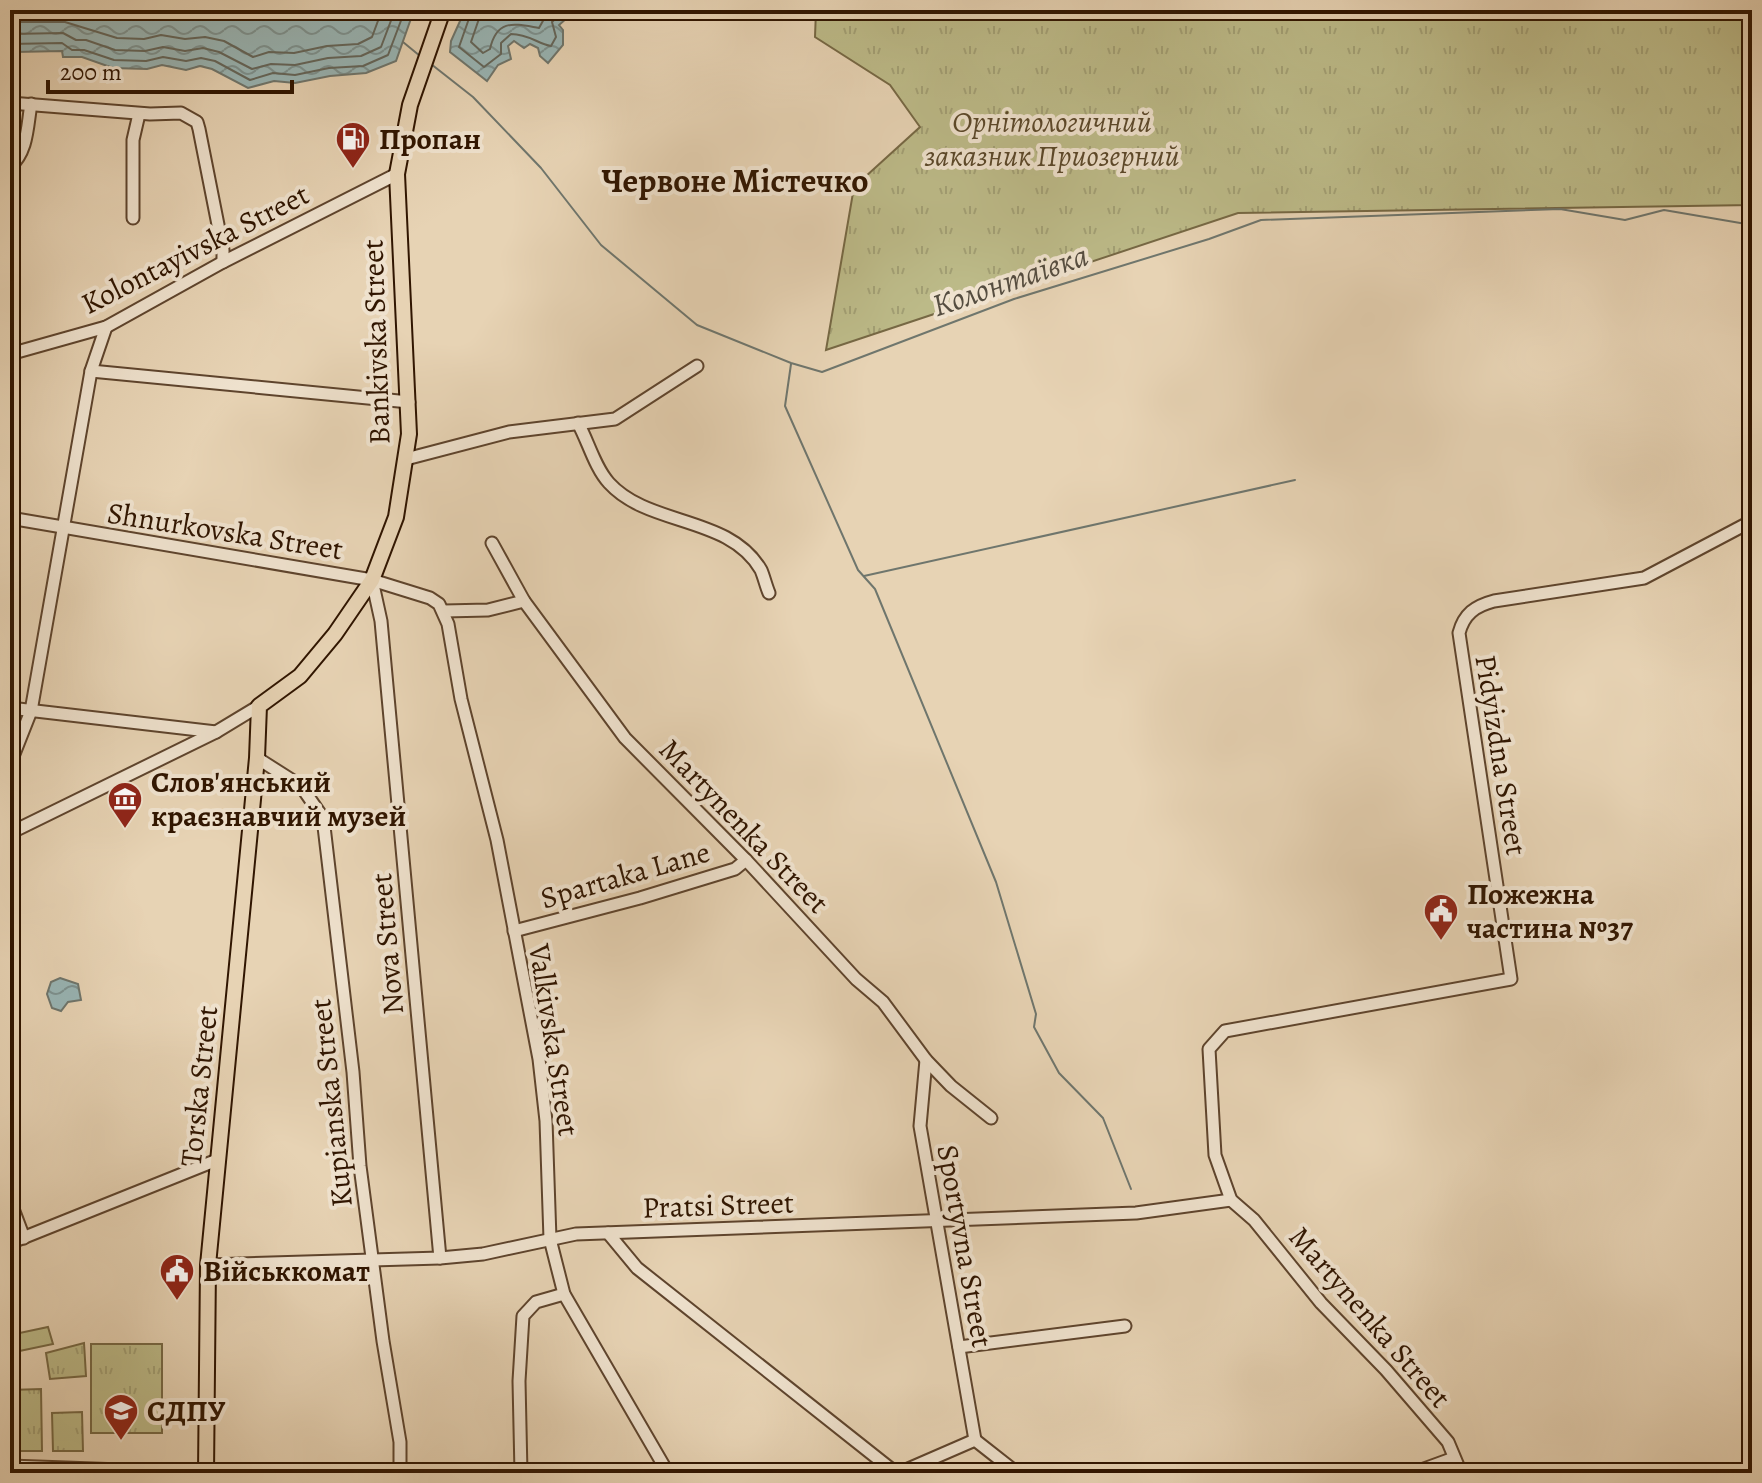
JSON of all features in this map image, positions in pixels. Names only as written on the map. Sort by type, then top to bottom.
[{"type":"main road","name":"Bankivska Street","points":[[259,706],[300,676],[335,634],[372,580],[396,517],[406,459],[409,402],[397,174],[410,105],[443,10]]},
{"type":"main road","name":"Torska Street","points":[[206,1473],[208,1265],[257,758],[259,706]]},
{"type":"street","points":[[10,103],[139,114],[181,113],[197,122],[223,262]]},
{"type":"street","points":[[10,167],[24,148],[31,104]]},
{"type":"street","points":[[133,218],[133,140],[139,114]]},
{"type":"street","name":"Kolontayivska Street","points":[[10,353],[106,327],[223,262],[397,174]]},
{"type":"street","points":[[10,764],[31,711],[91,371],[106,327]]},
{"type":"street","points":[[406,459],[487,437],[615,419],[697,366]]},
{"type":"street","points":[[91,371],[409,402]]},
{"type":"street","points":[[578,423],[607,482],[643,506],[735,543],[760,570],[769,593]]},
{"type":"street","name":"Shnurkovska Street","points":[[10,518],[372,580],[430,598],[444,611]]},
{"type":"street","name":"Pidyizdna Street","points":[[1231,1200],[1215,1155],[1209,1049],[1225,1031],[1511,979],[1459,633],[1462,622],[1481,605],[1494,601],[1644,578],[1752,521]]},
{"type":"street","name":"Martynenka Street","points":[[492,543],[524,601],[625,738],[746,860],[856,979],[883,1002],[926,1060],[951,1086],[991,1118]]},
{"type":"street","name":"Nova Street","points":[[372,580],[381,621],[440,1258]]},
{"type":"street","points":[[444,611],[488,610],[524,601]]},
{"type":"street","name":"Valkivska Street","points":[[444,611],[461,699],[497,840],[539,1059],[545,1105],[550,1239],[564,1294],[668,1473]]},
{"type":"street","name":"Bankivska Street","points":[[10,833],[216,732],[259,706]]},
{"type":"street","points":[[10,708],[216,732]]},
{"type":"street","name":"Kupianska Street","points":[[257,758],[301,786],[323,818],[351,1057],[360,1166],[400,1442],[400,1473]]},
{"type":"street","name":"Spartaka Lane","points":[[514,931],[735,869],[746,860]]},
{"type":"street","name":"Sportyvna Street","points":[[926,1060],[920,1126],[975,1440]]},
{"type":"street","points":[[10,1243],[217,1160]]},
{"type":"street","name":"Pratsi Street","points":[[208,1265],[440,1258],[483,1254],[550,1239],[608,1233],[1136,1213],[1231,1200]]},
{"type":"street","name":"Martynenka Street","points":[[1231,1200],[1254,1220],[1321,1303],[1386,1370],[1448,1442],[1461,1473]]},
{"type":"street","points":[[10,1201],[24,1238]]},
{"type":"street","points":[[608,1233],[637,1268],[897,1473],[975,1440],[1017,1473]]},
{"type":"street","points":[[521,1473],[519,1381],[523,1316],[536,1302],[564,1294]]},
{"type":"street","points":[[959,1347],[1125,1326]]},
{"type":"street","points":[[1413,1473],[1454,1458]]},
{"type":"street","points":[[10,1466],[206,1473]]},
{"type":"green space","name":"Орнiтологичний заказник Приозерний","points":[[816,10],[1752,10],[1752,205],[1238,213],[826,350],[854,187],[920,127],[890,85],[815,37]]},
{"type":"green space","points":[[48,1327],[53,1344],[10,1353],[10,1335]]},
{"type":"green space","points":[[84,1343],[86,1376],[50,1379],[46,1353]]},
{"type":"green space","points":[[91,1344],[162,1344],[162,1433],[91,1433]]},
{"type":"green space","points":[[41,1389],[42,1451],[10,1451],[10,1390]]},
{"type":"green space","points":[[82,1412],[83,1451],[53,1451],[52,1413]]},
{"type":"water","points":[[10,10],[414,10],[396,61],[366,73],[295,83],[274,81],[248,88],[200,66],[186,70],[162,65],[147,69],[113,68],[82,57],[63,57],[62,51],[10,51]]},
{"type":"water","points":[[465,10],[576,10],[559,25],[563,30],[563,45],[548,63],[540,56],[538,48],[530,44],[524,48],[514,41],[508,46],[511,59],[498,65],[487,81],[450,52],[451,41]]},
{"type":"water","points":[[60,978],[78,984],[81,1000],[68,1002],[61,1011],[52,1008],[47,994],[51,982]]},
{"type":"waterway","name":"Колонтаївка","points":[[403,42],[420,56]]},
{"type":"waterway","name":"Колонтаївка","points":[[431,64],[473,97],[541,168],[601,245],[697,325],[791,363],[822,372],[1014,299],[1261,220],[1560,209],[1625,220],[1664,210],[1752,225]]},
{"type":"waterway","points":[[791,364],[785,406],[858,570],[875,589],[996,882],[1036,1014],[1034,1027],[1059,1073],[1103,1118],[1131,1189]]},
{"type":"waterway","points":[[864,576],[1295,480]]},
{"type":"place","name":"Пропан","points":[[353,170]]},
{"type":"place","name":"Слов'янський краєзнавчий музей","points":[[125,830]]},
{"type":"place","name":"Пожежна частина №37","points":[[1441,942]]},
{"type":"place","name":"Військкомат","points":[[177,1302]]},
{"type":"place","name":"СДПУ","points":[[121,1442]]},
{"type":"district","name":"Червоне Містечко","points":[[735,180]]}]
